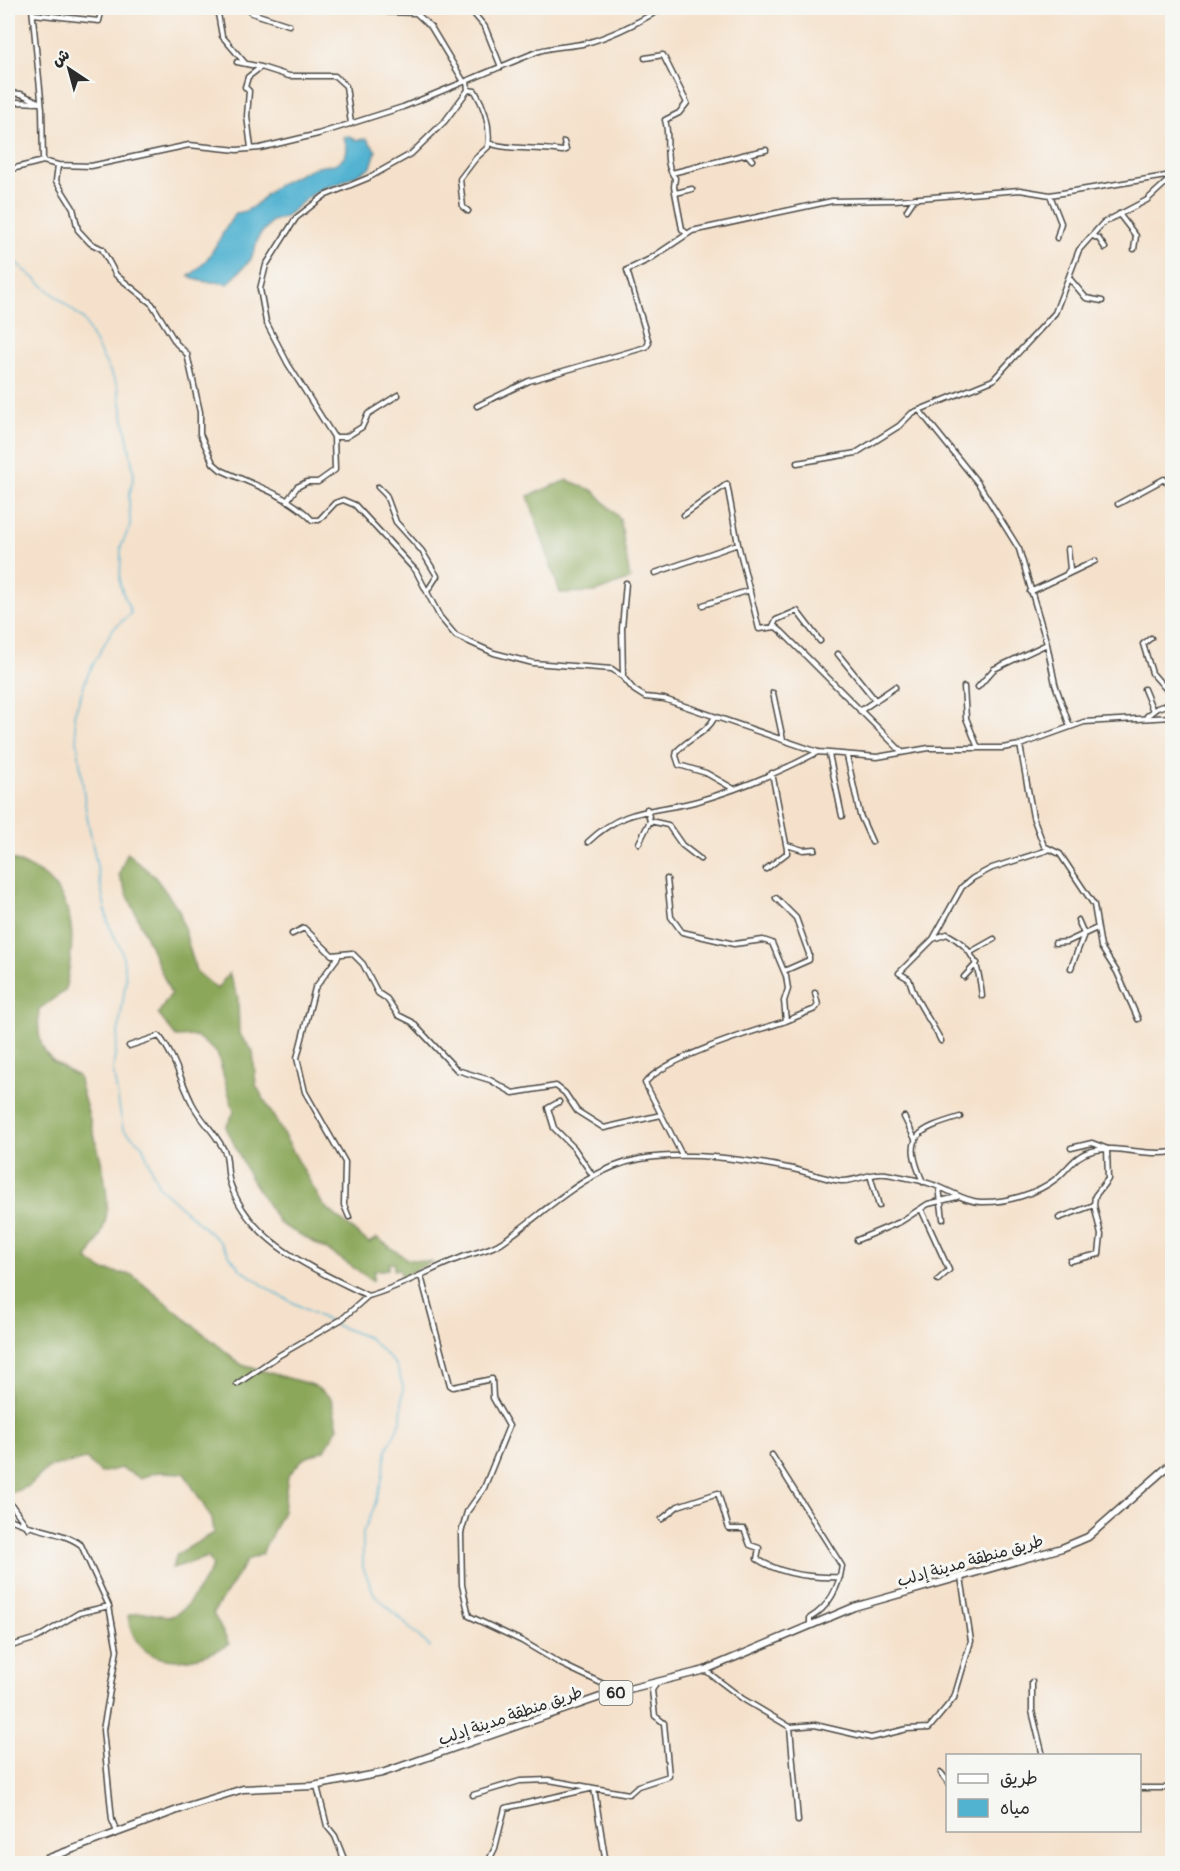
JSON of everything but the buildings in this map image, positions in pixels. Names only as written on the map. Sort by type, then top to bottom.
[{"type":"main road","name":"طريق منطقة مدينة إدلب","points":[[33,1863],[243,1789],[317,1785],[382,1773],[620,1692],[705,1670],[854,1607],[1062,1548],[1088,1537],[1173,1463]]},
{"type":"street","points":[[32,8],[41,103],[43,160]]},
{"type":"street","points":[[33,14],[99,21],[102,8]]},
{"type":"street","points":[[217,8],[222,36],[245,63]]},
{"type":"street","points":[[248,8],[252,13],[289,25]]},
{"type":"street","points":[[469,8],[485,27],[501,67]]},
{"type":"street","points":[[8,170],[43,160],[58,165],[91,166],[189,145],[237,150],[306,137],[402,107],[557,45],[584,44],[614,34],[663,8]]},
{"type":"street","points":[[388,12],[417,13],[431,27],[465,81],[468,90]]},
{"type":"street","points":[[645,58],[663,55],[687,103],[679,113],[665,120],[668,128],[669,170],[675,178],[682,230],[687,234]]},
{"type":"street","points":[[237,62],[290,76],[335,76],[346,86],[351,124]]},
{"type":"street","points":[[251,148],[247,116],[249,91],[245,87],[248,77],[261,67]]},
{"type":"street","points":[[468,90],[475,91],[484,105],[490,134],[489,143],[460,179],[463,207],[468,211]]},
{"type":"street","points":[[287,501],[297,487],[307,482],[318,482],[335,470],[334,437],[288,364],[266,322],[260,289],[266,266],[296,218],[324,196],[368,178],[411,154],[445,121],[468,90]]},
{"type":"street","points":[[8,93],[21,94],[41,103]]},
{"type":"street","points":[[16,102],[41,103]]},
{"type":"street","points":[[489,143],[497,146],[532,146],[562,151],[566,150],[564,142]]},
{"type":"street","points":[[672,173],[766,150]]},
{"type":"street","points":[[747,154],[752,160]]},
{"type":"street","points":[[58,165],[56,181],[73,208],[78,230],[90,243],[102,249],[116,275],[152,304],[176,343],[187,354],[200,412],[200,434],[213,463],[221,470],[287,501],[312,520],[319,520],[334,503],[343,500],[355,505],[416,571],[440,617],[456,636],[494,653],[533,663],[612,669],[645,697],[664,699],[818,752],[847,756],[878,757],[929,748],[1020,745],[1070,727],[1107,719],[1173,717]]},
{"type":"street","points":[[477,406],[529,381],[646,347],[649,343],[627,270],[650,259],[687,234],[729,221],[832,201],[1020,190],[1050,195],[1172,179]]},
{"type":"street","points":[[797,463],[856,453],[899,426],[912,413],[993,380],[1049,322],[1070,279],[1079,250],[1103,223],[1147,200],[1172,179]]},
{"type":"street","points":[[676,193],[692,189]]},
{"type":"street","points":[[1050,195],[1060,223],[1057,238]]},
{"type":"street","points":[[907,210],[916,197]]},
{"type":"street","points":[[1119,214],[1136,236],[1134,249]]},
{"type":"street","points":[[1093,236],[1100,239],[1105,248]]},
{"type":"street","points":[[1070,279],[1086,298],[1102,301]]},
{"type":"street","points":[[334,437],[346,437],[362,427],[368,414],[398,395]]},
{"type":"street","points":[[920,411],[978,483],[1019,549],[1047,644],[1055,684],[1070,727]]},
{"type":"street","points":[[1118,504],[1164,479],[1173,488]]},
{"type":"street","points":[[684,515],[727,484],[738,544],[759,629],[773,627],[782,632],[902,752]]},
{"type":"street","points":[[378,487],[386,495],[396,522],[422,551],[437,576],[428,591]]},
{"type":"street","points":[[655,573],[738,544]]},
{"type":"street","points":[[1067,574],[1070,569],[1068,549]]},
{"type":"street","points":[[1030,592],[1095,561]]},
{"type":"street","points":[[623,676],[622,628],[626,583]]},
{"type":"street","points":[[703,605],[750,590]]},
{"type":"street","points":[[773,627],[776,620],[796,611],[820,641]]},
{"type":"street","points":[[1151,638],[1143,642],[1145,652],[1155,677],[1173,696]]},
{"type":"street","points":[[978,687],[994,669],[1047,644]]},
{"type":"street","points":[[838,654],[876,701]]},
{"type":"street","points":[[860,711],[895,687]]},
{"type":"street","points":[[964,687],[966,718],[978,748]]},
{"type":"street","points":[[1143,688],[1153,711]]},
{"type":"street","points":[[773,693],[783,741]]},
{"type":"street","points":[[1147,717],[1153,711],[1173,703]]},
{"type":"street","points":[[715,717],[706,731],[677,751],[677,761],[679,765],[706,773],[734,789]]},
{"type":"street","points":[[1020,745],[1033,818],[1048,850]]},
{"type":"street","points":[[588,842],[604,827],[648,809],[695,801],[734,789],[818,752]]},
{"type":"street","points":[[830,754],[842,816]]},
{"type":"street","points":[[847,756],[860,816],[872,842]]},
{"type":"street","points":[[766,869],[787,853],[772,773]]},
{"type":"street","points":[[639,843],[650,821],[648,809]]},
{"type":"street","points":[[650,821],[668,825],[682,845],[700,859]]},
{"type":"street","points":[[787,845],[803,850],[815,849]]},
{"type":"street","points":[[941,1041],[928,1014],[913,995],[909,979],[899,975],[901,970],[933,939],[962,887],[973,878],[992,868],[1048,850],[1060,854],[1094,905],[1101,947],[1117,972],[1138,1019]]},
{"type":"street","points":[[667,879],[671,917],[682,932],[734,944],[763,940],[772,943],[784,971],[788,989],[784,1001],[786,1021]]},
{"type":"street","points":[[776,898],[796,918],[809,954],[809,960],[784,971]]},
{"type":"street","points":[[1071,968],[1084,934],[1078,920]]},
{"type":"street","points":[[292,934],[304,928],[324,949],[338,957]]},
{"type":"street","points":[[1054,943],[1067,942],[1097,928]]},
{"type":"street","points":[[933,939],[946,934],[971,952],[977,962],[982,996]]},
{"type":"street","points":[[971,952],[994,939]]},
{"type":"street","points":[[350,1217],[344,1205],[345,1162],[305,1092],[297,1058],[315,988],[338,957],[352,953],[363,964],[378,993],[387,999],[398,1015],[412,1022],[463,1073],[490,1080],[513,1093],[556,1086],[565,1094],[577,1112],[604,1128],[661,1115]]},
{"type":"street","points":[[964,977],[977,962]]},
{"type":"street","points":[[682,1155],[646,1088],[645,1083],[648,1078],[673,1063],[726,1040],[815,1009],[818,1005],[815,993]]},
{"type":"street","points":[[129,1046],[159,1036],[167,1047],[194,1107],[225,1155],[230,1182],[235,1194],[262,1233],[294,1258],[368,1296]]},
{"type":"street","points":[[559,1102],[548,1108],[554,1128],[574,1148],[593,1176]]},
{"type":"street","points":[[904,1117],[915,1139],[912,1153],[923,1182]]},
{"type":"street","points":[[915,1139],[934,1126],[960,1117]]},
{"type":"street","points":[[1071,1148],[1092,1143],[1101,1144],[1108,1149]]},
{"type":"street","points":[[237,1384],[278,1356],[342,1319],[368,1296],[394,1288],[462,1257],[476,1254],[501,1243],[545,1208],[593,1176],[624,1163],[682,1155],[774,1165],[841,1181],[884,1174],[923,1182],[958,1197],[980,1202],[1016,1198],[1050,1183],[1078,1156],[1093,1150],[1108,1149],[1155,1155],[1173,1152]]},
{"type":"street","points":[[1070,1260],[1099,1254],[1101,1234],[1094,1205],[1095,1196],[1108,1179],[1108,1149]]},
{"type":"street","points":[[870,1175],[879,1206]]},
{"type":"street","points":[[939,1187],[943,1219]]},
{"type":"street","points":[[857,1240],[900,1222],[939,1200],[958,1197]]},
{"type":"street","points":[[1059,1218],[1094,1205]]},
{"type":"street","points":[[921,1209],[949,1270],[938,1280]]},
{"type":"street","points":[[421,1276],[450,1385],[453,1387],[492,1379],[493,1398],[509,1426],[484,1488],[467,1512],[461,1533],[462,1585],[469,1616],[620,1692]]},
{"type":"street","points":[[772,1455],[842,1566],[835,1592],[820,1612],[810,1618],[810,1626]]},
{"type":"street","points":[[662,1520],[678,1506],[718,1493],[729,1529],[744,1529],[750,1545],[759,1548],[758,1559],[773,1569],[818,1578],[840,1577]]},
{"type":"street","points":[[8,1500],[28,1528]]},
{"type":"street","points":[[8,1518],[28,1528],[73,1539],[81,1545],[109,1606],[117,1650],[103,1730],[111,1809],[117,1832]]},
{"type":"street","points":[[705,1670],[743,1699],[790,1727],[815,1725],[871,1738],[907,1729],[929,1728],[954,1698],[971,1641],[960,1577]]},
{"type":"street","points":[[8,1647],[37,1638],[79,1613],[109,1606]]},
{"type":"street","points":[[473,1795],[520,1781],[549,1780],[629,1794],[638,1786],[669,1776],[664,1723],[655,1716],[652,1690],[657,1682]]},
{"type":"street","points":[[1032,1682],[1032,1712],[1036,1737],[1043,1754]]},
{"type":"street","points":[[790,1727],[798,1821]]},
{"type":"street","points":[[941,1773],[946,1779]]},
{"type":"street","points":[[317,1785],[327,1826],[335,1836],[346,1863]]},
{"type":"street","points":[[487,1863],[495,1848],[505,1808],[594,1788]]},
{"type":"street","points":[[594,1788],[606,1863]]},
{"type":"street","points":[[1141,1788],[1173,1788]]},
{"type":"green space","points":[[567,480],[594,491],[620,519],[630,579],[595,592],[560,593],[528,496]]},
{"type":"green space","points":[[127,853],[155,877],[179,910],[196,971],[217,989],[229,973],[238,998],[239,1034],[253,1051],[256,1085],[323,1205],[369,1243],[377,1238],[407,1259],[432,1262],[402,1277],[399,1269],[394,1270],[394,1263],[389,1263],[388,1269],[374,1271],[373,1281],[329,1251],[280,1224],[249,1176],[226,1127],[234,1112],[217,1053],[196,1036],[176,1037],[158,1014],[171,994],[119,875]]},
{"type":"green space","points":[[8,857],[35,870],[49,880],[66,905],[70,919],[72,947],[65,991],[39,1009],[38,1022],[41,1043],[49,1058],[78,1076],[101,1159],[107,1214],[101,1234],[87,1259],[103,1270],[132,1275],[242,1365],[313,1385],[331,1398],[338,1427],[325,1450],[303,1459],[288,1476],[283,1511],[262,1554],[247,1560],[213,1613],[229,1644],[198,1657],[182,1660],[153,1655],[141,1647],[133,1634],[128,1616],[138,1613],[164,1616],[176,1614],[188,1603],[213,1566],[208,1557],[172,1568],[177,1554],[214,1533],[212,1519],[184,1473],[158,1472],[140,1478],[121,1468],[101,1473],[86,1459],[49,1467],[29,1486],[8,1494]]},
{"type":"water","points":[[349,136],[356,140],[367,139],[376,151],[371,167],[338,184],[323,188],[308,197],[285,217],[272,221],[259,236],[251,259],[228,284],[204,281],[189,276],[210,255],[236,213],[254,206],[275,187],[288,180],[314,168],[340,161],[347,150],[343,137]]},
{"type":"waterway","points":[[8,256],[83,319],[118,387],[134,474],[129,497],[130,526],[121,546],[120,585],[131,613],[112,630],[88,674],[74,715],[86,811],[108,923],[122,952],[126,979],[113,1069],[123,1129],[142,1145],[159,1187],[219,1241],[239,1268],[273,1292],[332,1323]]},
{"type":"waterway","points":[[335,1325],[369,1338],[396,1365],[403,1386],[401,1421],[387,1449],[382,1480],[373,1511],[363,1532],[363,1567],[374,1594],[430,1647]]}]
